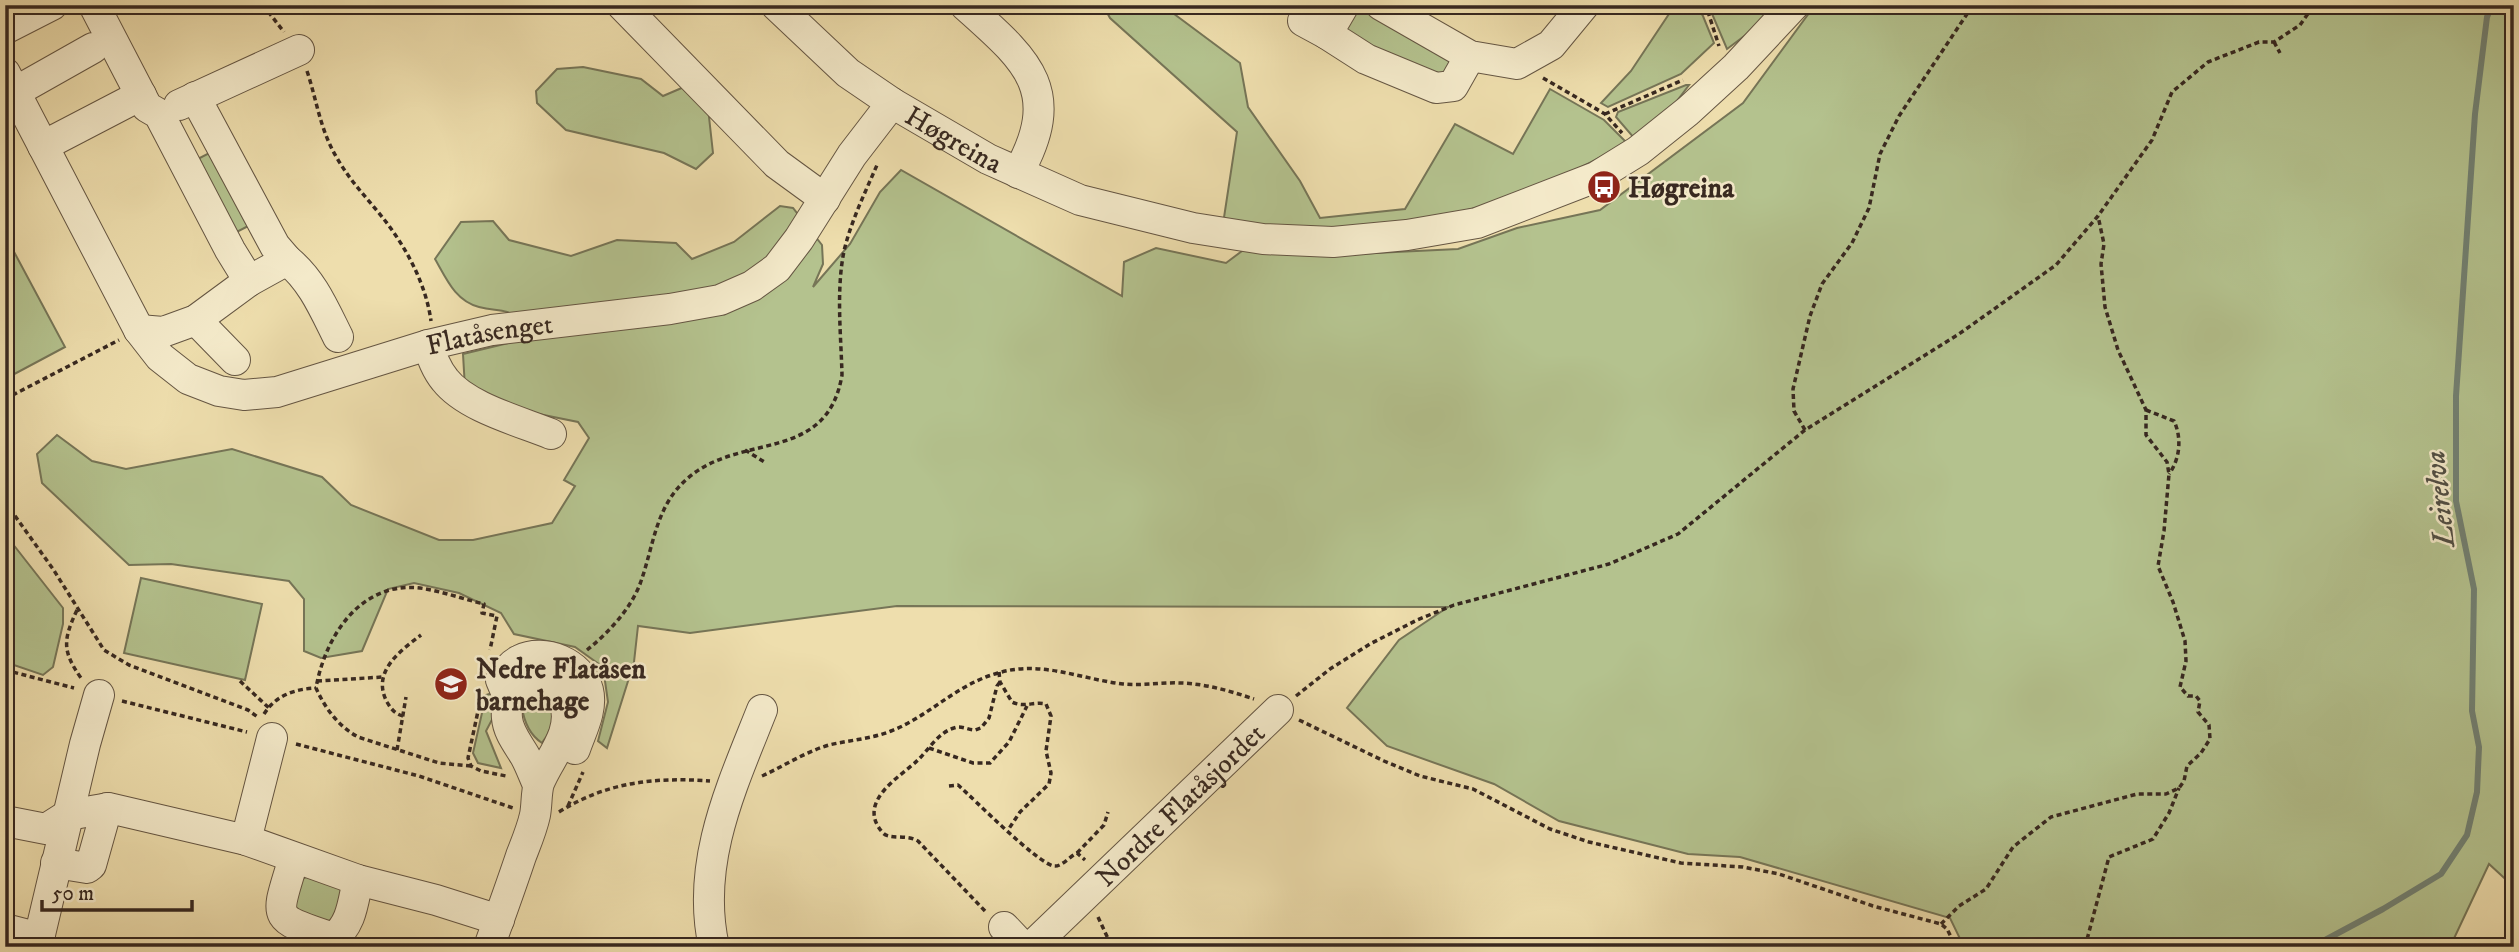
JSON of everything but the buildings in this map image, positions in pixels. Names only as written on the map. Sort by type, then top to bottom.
[{"type":"street","points":[[5,29],[52,5]]},
{"type":"street","points":[[93,5],[249,281]]},
{"type":"street","points":[[622,5],[778,164],[825,199]]},
{"type":"street","name":"Høgreina","points":[[776,5],[848,73],[892,103],[988,159],[1080,200],[1193,228],[1263,239],[1333,242],[1407,235],[1477,223],[1596,177],[1638,150],[1689,111],[1736,67],[1794,5]]},
{"type":"street","name":"Høgreina","points":[[965,5],[1014,50],[1031,75],[1035,87],[1038,102],[1034,133],[1028,154],[1018,173]]},
{"type":"street","points":[[1344,5],[1315,28],[1366,59],[1436,88],[1453,86],[1470,56]]},
{"type":"street","points":[[1381,5],[1470,56],[1517,64],[1551,45],[1584,5]]},
{"type":"street","points":[[10,82],[93,48]]},
{"type":"street","points":[[43,146],[150,105],[195,97],[299,50]]},
{"type":"street","name":"Flatåsenget","points":[[10,82],[139,330],[160,357],[188,379],[219,391],[244,395],[277,391],[431,344],[492,330],[670,309],[720,300],[752,286],[776,268],[799,239],[852,155],[892,103]]},
{"type":"street","points":[[195,97],[275,246],[310,284],[338,337]]},
{"type":"street","points":[[139,330],[163,332],[196,320],[249,281],[287,260]]},
{"type":"street","points":[[196,320],[235,360]]},
{"type":"street","points":[[431,344],[436,367],[446,382],[464,397],[551,434]]},
{"type":"street","points":[[5,821],[46,829],[68,815],[107,808],[246,840],[358,880],[436,900],[494,933],[535,816],[538,785],[560,744],[566,724],[567,709],[564,697],[544,683],[531,683],[519,689],[509,699],[506,718],[514,740],[526,757],[538,785]]},
{"type":"street","points":[[5,929],[39,943],[68,815],[91,688]]},
{"type":"street","points":[[714,947],[709,925],[708,886],[714,843],[733,783],[762,709]]},
{"type":"street","name":"Nordre Flatåsjordet","points":[[1031,947],[1278,710]]},
{"type":"street","points":[[246,840],[267,729]]},
{"type":"street","points":[[57,863],[87,868],[91,864],[107,808]]},
{"type":"street","points":[[294,858],[281,902],[281,915],[288,923],[332,942],[347,924],[358,880]]},
{"type":"path","points":[[263,5],[299,50],[309,75],[322,129],[335,156],[356,189],[383,218],[402,245],[416,273],[430,314],[431,344]]},
{"type":"path","points":[[1702,5],[1708,12],[1721,45],[1711,55]]},
{"type":"path","points":[[1805,430],[1794,411],[1793,389],[1810,316],[1822,284],[1852,243],[1868,208],[1880,154],[1899,116],[1973,5]]},
{"type":"path","points":[[1313,684],[1370,644],[1417,620],[1454,605],[1609,564],[1678,534],[1805,430],[1959,334],[2056,265],[2098,216],[2152,140],[2172,92],[2208,62],[2259,42],[2274,41],[2300,25],[2314,5]]},
{"type":"path","points":[[2274,41],[2280,54]]},
{"type":"path","points":[[1517,64],[1605,114],[1638,150]]},
{"type":"path","points":[[1605,114],[1682,81],[1692,73]]},
{"type":"path","points":[[580,656],[603,635],[633,600],[660,515],[678,487],[698,470],[719,458],[800,436],[821,420],[837,394],[842,375],[840,286],[845,249],[854,218],[877,164]]},
{"type":"path","points":[[2085,947],[2109,857],[2152,839],[2169,813],[2184,781],[2187,766],[2201,753],[2210,739],[2209,725],[2198,712],[2200,701],[2196,696],[2188,696],[2180,687],[2186,662],[2185,641],[2174,602],[2158,566],[2169,474],[2167,462],[2146,435],[2146,410],[2118,350],[2105,307],[2101,264],[2104,244],[2098,216]]},
{"type":"path","points":[[5,399],[139,330]]},
{"type":"path","points":[[2146,410],[2174,421],[2179,433],[2176,465],[2169,474]]},
{"type":"path","points":[[745,450],[766,463]]},
{"type":"path","points":[[5,502],[53,569],[104,650],[129,665],[248,710],[267,729]]},
{"type":"path","points":[[471,766],[439,763],[347,732],[324,706],[316,688],[317,681],[327,647],[338,628],[355,609],[383,593],[418,588],[484,604],[482,613],[497,616],[495,625]]},
{"type":"path","points":[[77,610],[66,634],[69,661],[91,688]]},
{"type":"path","points":[[403,716],[390,707],[383,695],[383,677],[397,653],[421,635]]},
{"type":"path","points":[[535,816],[550,818],[583,797],[618,786],[655,780],[748,782],[829,745],[862,740],[892,731],[920,716],[963,686],[999,672],[1025,667],[1051,668],[1108,682],[1208,686],[1259,701],[1420,776],[1473,789],[1550,830],[1589,842],[1681,863],[1742,867],[1779,874],[1872,906],[1941,924],[1947,929],[1956,947]]},
{"type":"path","points":[[999,672],[1000,682],[1012,702],[1027,706],[1042,703],[1051,710],[1046,751],[1051,766],[1050,779],[1046,788],[1020,812],[1008,830]]},
{"type":"path","points":[[317,681],[383,677]]},
{"type":"path","points":[[240,681],[269,708]]},
{"type":"path","points":[[1000,682],[989,718],[981,728],[951,728],[884,788],[876,804],[877,821],[887,836],[906,836],[918,841],[1006,930]]},
{"type":"path","points":[[267,729],[269,708],[283,696],[298,688],[316,688]]},
{"type":"path","points":[[397,750],[406,697]]},
{"type":"path","points":[[929,748],[973,763],[990,763],[1009,742],[1027,706]]},
{"type":"path","points":[[949,786],[958,785],[1027,849],[1052,866],[1059,865],[1077,853],[1104,825],[1108,812]]},
{"type":"path","points":[[1941,924],[1959,906],[1986,889],[2013,847],[2050,817],[2137,794],[2166,794],[2179,788]]},
{"type":"path","points":[[1077,853],[1086,863]]},
{"type":"path","name":"Nordre Flatåsjordet","points":[[1082,899],[1097,915],[1112,947]]},
{"type":"green space","points":[[1103,5],[1162,5],[1240,63],[1248,107],[1300,181],[1320,218],[1405,209],[1455,124],[1513,154],[1550,89],[1604,120],[1627,143],[1535,188],[1487,205],[1437,217],[1336,228],[1223,224],[1237,132],[1110,18]]},
{"type":"green space","points":[[1351,5],[1370,5],[1458,57],[1436,81],[1343,31]]},
{"type":"green space","points":[[1675,5],[1695,5],[1703,16],[1714,43],[1681,74],[1608,107],[1601,103],[1631,71]]},
{"type":"green space","points":[[1706,5],[1780,5],[1767,19],[1727,49]]},
{"type":"green space","points":[[1815,5],[2514,5],[2514,887],[2489,864],[2450,947],[1964,947],[1950,918],[1740,857],[1688,854],[1559,821],[1494,784],[1387,746],[1347,708],[1399,640],[1448,607],[897,606],[690,633],[638,626],[634,662],[607,748],[598,741],[608,702],[603,667],[575,647],[514,634],[501,613],[459,593],[414,583],[388,589],[362,651],[321,658],[304,651],[304,599],[289,581],[171,564],[129,565],[42,483],[37,454],[57,435],[92,461],[126,469],[232,449],[322,477],[351,505],[439,540],[473,540],[552,523],[575,486],[564,480],[589,438],[578,422],[509,408],[465,388],[463,354],[509,343],[521,320],[505,311],[471,304],[457,294],[447,281],[435,259],[461,222],[493,221],[509,240],[571,256],[617,240],[676,243],[692,259],[734,242],[780,206],[793,208],[822,245],[823,264],[813,287],[850,244],[880,192],[901,170],[1122,296],[1124,262],[1156,248],[1226,263],[1246,248],[1333,255],[1458,249],[1517,228],[1600,210],[1743,103]]},
{"type":"green space","points":[[583,67],[641,79],[663,96],[684,87],[708,108],[713,153],[696,169],[664,153],[566,130],[537,103],[536,91],[557,69]]},
{"type":"green space","points":[[1689,85],[1667,114],[1634,138],[1616,117],[1618,112]]},
{"type":"green space","points":[[217,149],[256,222],[229,236],[190,163]]},
{"type":"green space","points":[[5,235],[65,347],[5,379]]},
{"type":"green space","points":[[5,534],[63,608],[63,624],[53,667],[43,675],[5,662]]},
{"type":"green space","points":[[141,578],[262,604],[245,680],[124,653]]},
{"type":"green space","points":[[486,695],[496,696],[495,714],[486,731],[501,768],[478,763],[473,753]]},
{"type":"green space","points":[[532,698],[548,702],[553,714],[550,729],[542,743],[531,732],[523,713],[522,707]]},
{"type":"green space","points":[[308,876],[337,883],[345,898],[328,928],[296,918],[296,882]]},
{"type":"waterway","name":"Leirelva","points":[[2312,947],[2441,874],[2467,835],[2477,792],[2479,747],[2472,711],[2474,589],[2456,501],[2456,396],[2475,114],[2487,17],[2492,5]]},
{"type":"place","name":"Høgreina","points":[[1604,187]]},
{"type":"place","name":"Nedre Flatåsen barnehage","points":[[451,684]]}]
